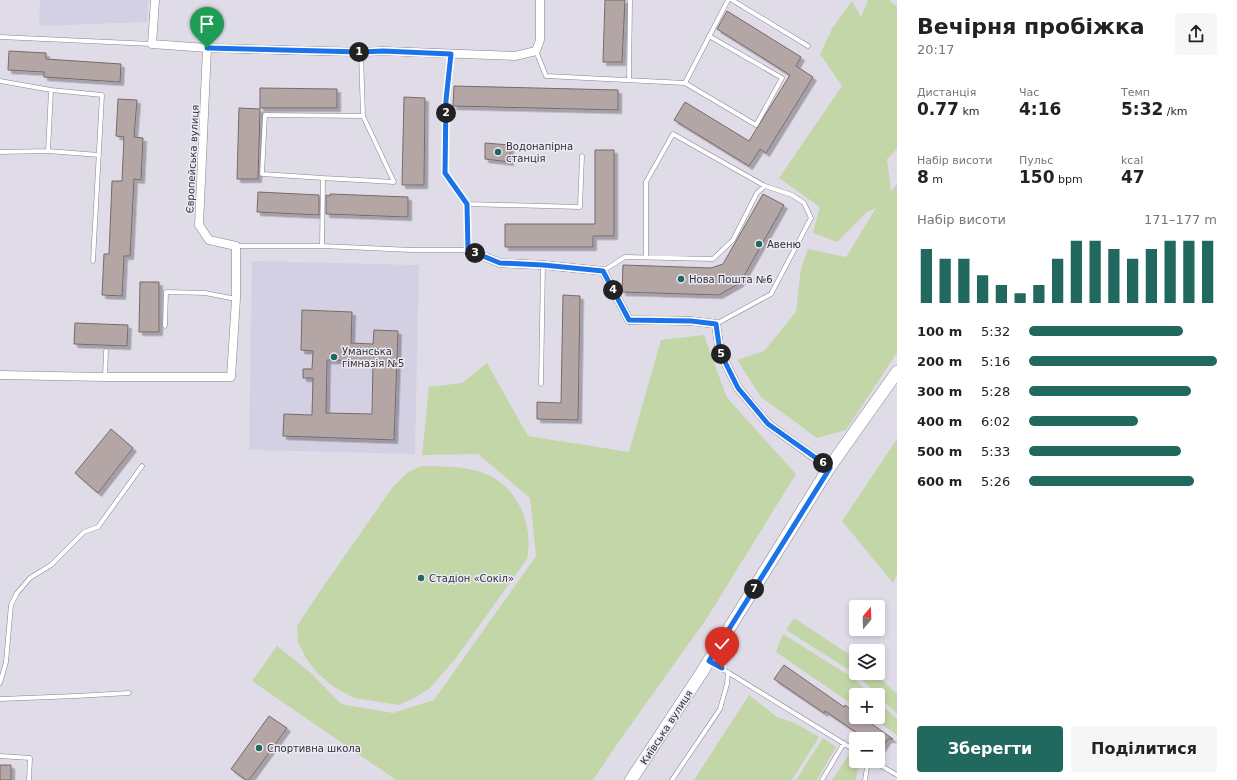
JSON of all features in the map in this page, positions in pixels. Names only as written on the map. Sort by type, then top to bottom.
[{"type":"main road","name":"Київська вулиця","points":[[631,780],[709,661],[830,468],[897,372]]},
{"type":"street","points":[[155,0],[152,44],[207,48],[361,52],[383,51],[515,56],[536,51],[540,40],[540,0]]},
{"type":"street","name":"Європейська вулиця","points":[[207,48],[199,225],[209,240],[236,246]]},
{"type":"street","points":[[0,375],[231,377],[236,299],[236,246]]},
{"type":"street","points":[[468,250],[500,263],[543,265],[603,271],[629,320],[691,321],[716,324],[720,352],[738,388],[768,424],[830,468]]},
{"type":"lane","points":[[629,80],[630,0]]},
{"type":"lane","points":[[685,83],[728,0]]},
{"type":"lane","points":[[732,0],[808,46]]},
{"type":"lane","points":[[536,51],[546,76],[685,83],[756,126],[782,78],[709,36]]},
{"type":"lane","points":[[0,37],[152,44]]},
{"type":"lane","points":[[361,52],[363,116],[394,182],[262,174],[265,115],[363,116]]},
{"type":"lane","points":[[236,246],[322,246],[412,250],[468,250],[467,204],[445,173],[446,100],[451,54]]},
{"type":"lane","points":[[0,81],[51,90],[102,95],[93,261]]},
{"type":"lane","points":[[48,151],[51,90]]},
{"type":"lane","points":[[646,256],[646,182],[673,134],[765,186],[792,195],[804,203],[811,218],[771,294],[716,324]]},
{"type":"lane","points":[[0,152],[48,151],[99,155]]},
{"type":"lane","points":[[467,204],[580,207],[582,156]]},
{"type":"lane","points":[[322,246],[324,178]]},
{"type":"lane","points":[[603,271],[626,257],[646,256],[713,259],[733,240],[757,193],[765,186]]},
{"type":"lane","points":[[541,384],[543,265]]},
{"type":"lane","points":[[165,326],[166,292],[205,293],[236,299]]},
{"type":"lane","points":[[105,377],[106,350]]},
{"type":"lane","points":[[0,683],[6,662],[11,605],[17,593],[30,578],[51,565],[84,532],[98,527],[142,466]]},
{"type":"lane","points":[[709,661],[849,746]]},
{"type":"lane","points":[[672,780],[720,710],[727,684],[728,672]]},
{"type":"lane","points":[[0,698],[76,696],[129,692]]},
{"type":"lane","points":[[822,780],[844,743]]},
{"type":"lane","points":[[0,756],[30,758],[29,780]]},
{"type":"lane","points":[[865,780],[867,768]]},
{"type":"lane","points":[[885,768],[897,775]]},
{"type":"shaded area","points":[[40,0],[148,0],[147,22],[39,26]]},
{"type":"shaded area","name":"Уманська гімназія №5","points":[[252,261],[419,265],[415,454],[249,450]]},
{"type":"green space","points":[[868,0],[889,0],[897,7],[897,149],[887,159],[891,191],[897,184],[897,353],[846,430],[817,438],[761,397],[737,360],[764,351],[796,312],[801,268],[808,249],[846,257],[876,208],[867,212],[837,242],[813,233],[820,207],[779,178],[842,86],[820,54],[833,27],[852,1],[861,17]]},
{"type":"green space","points":[[704,335],[727,398],[796,474],[707,618],[593,780],[396,780],[252,681],[277,646],[310,672],[341,704],[393,713],[434,700],[536,556],[530,498],[478,454],[422,455],[429,387],[462,383],[487,363],[528,436],[629,452],[661,340]]},
{"type":"green space","points":[[897,439],[897,575],[893,583],[842,521]]},
{"type":"green space","name":"Стадіон «Сокіл»","points":[[422,466],[454,467],[479,471],[497,480],[507,488],[515,498],[526,521],[529,546],[527,559],[456,658],[430,688],[399,705],[354,698],[334,687],[317,673],[306,658],[298,642],[297,626],[392,488],[408,472]]},
{"type":"green space","points":[[794,618],[849,654],[849,670],[786,630]]},
{"type":"green space","points":[[783,634],[849,675],[849,680],[855,680],[864,688],[849,688],[849,702],[776,652]]},
{"type":"green space","points":[[862,680],[882,680],[897,694],[897,714],[885,702],[885,688],[870,688]]},
{"type":"green space","points":[[749,695],[777,717],[795,723],[819,737],[792,780],[694,780]]},
{"type":"green space","points":[[885,708],[897,719],[897,735],[881,724],[885,724]]},
{"type":"green space","points":[[823,738],[836,747],[817,780],[796,780]]},
{"type":"green space","points":[[849,754],[849,768],[858,768],[856,780],[832,780]]},
{"type":"building","points":[[605,0],[625,0],[622,62],[603,62]]},
{"type":"building","points":[[727,11],[801,57],[796,66],[813,77],[766,153],[760,149],[749,166],[674,120],[685,102],[749,141],[790,75],[717,29]]},
{"type":"building","points":[[9,51],[46,53],[46,59],[121,64],[120,82],[44,77],[44,72],[8,70]]},
{"type":"building","points":[[454,86],[618,90],[618,110],[453,106]]},
{"type":"building","points":[[260,88],[337,89],[337,108],[260,108]]},
{"type":"building","points":[[404,97],[425,98],[424,185],[402,185]]},
{"type":"building","points":[[118,99],[137,100],[134,137],[143,138],[141,180],[134,179],[130,256],[124,256],[122,296],[102,295],[104,254],[109,254],[112,181],[122,181],[124,137],[116,136]]},
{"type":"building","points":[[239,108],[260,109],[258,179],[237,179]]},
{"type":"building","name":"Водонапірна станція","points":[[485,143],[510,145],[510,162],[485,159]]},
{"type":"building","points":[[595,150],[614,150],[614,236],[593,236],[593,247],[505,247],[505,224],[595,224]]},
{"type":"building","points":[[258,192],[319,195],[319,215],[257,212]]},
{"type":"building","points":[[330,194],[408,197],[408,217],[326,214],[326,195],[330,196]]},
{"type":"building","points":[[763,194],[784,205],[740,283],[719,295],[622,292],[623,265],[711,268],[723,264]]},
{"type":"building","points":[[140,282],[159,282],[159,332],[139,332]]},
{"type":"building","points":[[563,295],[580,296],[578,420],[537,419],[537,402],[561,403]]},
{"type":"building","points":[[302,310],[352,312],[351,343],[373,344],[374,330],[398,331],[394,440],[283,436],[284,414],[312,415],[313,378],[303,378],[303,369],[312,369],[313,351],[301,350]],"holes":[[[327,360],[373,361],[372,414],[326,413]]]},
{"type":"building","points":[[75,323],[128,325],[127,346],[74,344]]},
{"type":"building","points":[[111,429],[133,448],[98,493],[75,473]]},
{"type":"building","points":[[784,665],[844,707],[845,705],[849,708],[849,724],[872,724],[883,732],[856,732],[825,711],[824,713],[774,679]]},
{"type":"building","name":"Спортивна школа","points":[[269,716],[287,728],[249,780],[246,780],[231,769]]},
{"type":"building","points":[[885,733],[893,739],[888,739],[885,744]]},
{"type":"building","points":[[0,765],[11,765],[11,780],[0,780]]},
{"type":"place","name":"Водонапірна станція","points":[[498,152]]},
{"type":"place","name":"Авеню","points":[[759,244]]},
{"type":"place","name":"Нова Пошта №6","points":[[681,279]]},
{"type":"place","name":"Уманська гімназія №5","points":[[334,357]]},
{"type":"place","name":"Стадіон «Сокіл»","points":[[421,578]]},
{"type":"place","name":"Спортивна школа","points":[[259,748]]},
{"type":"route","points":[[207,48],[361,52],[383,51],[451,54],[446,100],[445,173],[467,204],[468,250],[500,263],[543,265],[603,271],[629,320],[691,321],[716,324],[720,352],[738,388],[768,424],[830,468],[709,661],[722,668]]}]
